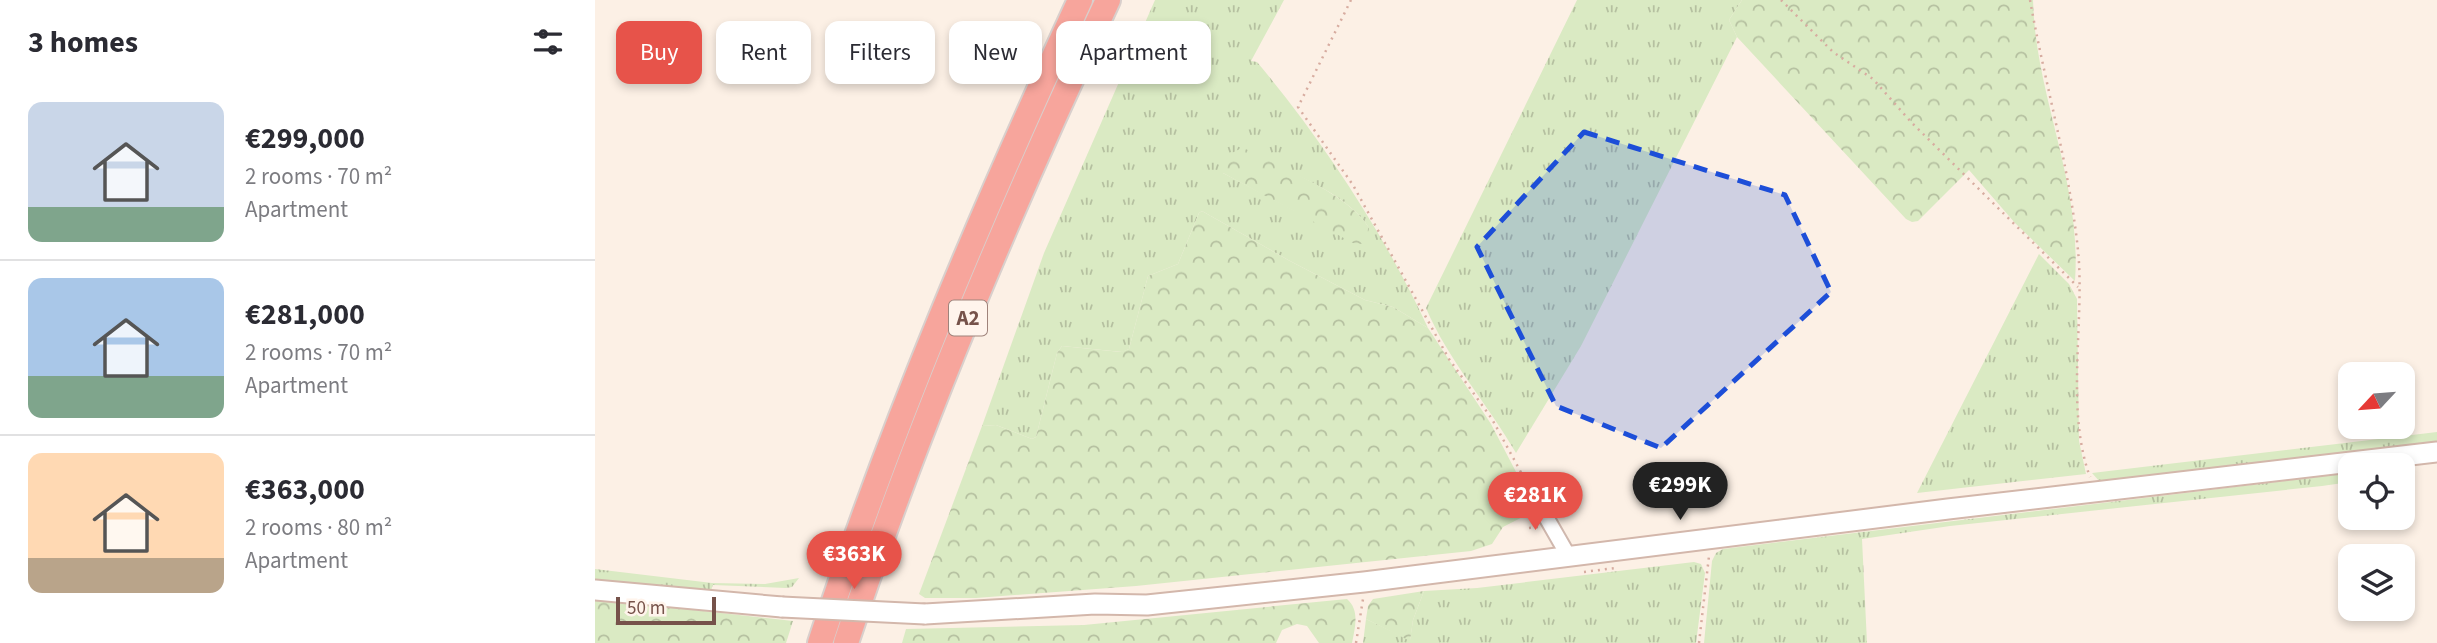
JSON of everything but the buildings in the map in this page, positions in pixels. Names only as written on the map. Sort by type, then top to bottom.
[{"type":"highway","name":"A2","points":[[820,643],[886,456],[956,282],[1080,0]]},
{"type":"highway","name":"A2","points":[[846,643],[909,469],[966,323],[1024,185],[1108,0]]},
{"type":"main road","points":[[595,590],[782,607],[925,614],[1095,604],[1147,605],[1364,582],[2437,452]]},
{"type":"street","points":[[1531,489],[1569,557]]},
{"type":"path","points":[[1351,0],[1298,107],[1353,185],[1449,359],[1492,419],[1531,489]]},
{"type":"path","points":[[1781,0],[1833,52],[1873,79],[2051,263],[2078,287]]},
{"type":"path","points":[[2030,0],[2039,51],[2066,158],[2078,253],[2080,414],[2084,461],[2093,494]]},
{"type":"path","points":[[1699,643],[1709,576],[1710,539]]},
{"type":"path","points":[[1356,643],[1364,582]]},
{"type":"highlighted area","points":[[1584,132],[1785,195],[1831,292],[1661,448],[1556,406],[1477,247]]},
{"type":"green space","points":[[1155,0],[1284,0],[1251,61],[1257,62],[1282,92],[1329,156],[1392,258],[1428,328],[1393,307],[1365,300],[1202,211],[1178,264],[1148,276],[1129,349],[1122,352],[1062,346],[1057,353],[1036,437],[1032,439],[996,425],[982,426],[1044,253],[1118,84],[1211,84],[1211,21],[1146,21]],"holes":[[[1271,163],[1311,182],[1350,207],[1369,228],[1333,231],[1223,173]]]},
{"type":"green space","points":[[1577,0],[1742,0],[1729,20],[1737,37],[1581,346],[1516,453],[1456,364],[1426,308]]},
{"type":"green space","points":[[1742,0],[2033,0],[2041,70],[2072,209],[2075,281],[2015,223],[1969,170],[1918,221],[1906,219],[1737,37],[1729,20]]},
{"type":"green space","points":[[1244,148],[1312,182],[1345,203],[1369,228],[1367,240],[1362,244],[1353,243],[1223,173],[1230,156]]},
{"type":"green space","points":[[1202,211],[1365,300],[1393,307],[1428,328],[1491,424],[1536,510],[1503,527],[1492,544],[1471,551],[1136,586],[976,598],[925,598],[919,594],[982,426],[996,425],[1032,439],[1036,437],[1057,353],[1062,346],[1121,352],[1129,349],[1148,276],[1178,264]]},
{"type":"green space","points":[[2039,254],[2069,284],[2077,299],[2079,441],[2086,474],[1917,493]]},
{"type":"green space","points":[[2437,432],[2437,443],[2359,453],[2338,453],[2338,456],[2250,467],[2246,463],[2240,464],[2239,467],[2100,482],[2092,473],[2378,439],[2415,439],[2415,435]]},
{"type":"green space","points":[[2338,474],[2338,484],[2322,486],[1950,526],[1862,539],[1867,643],[1704,643],[1712,561],[1716,553],[1723,549]]},
{"type":"green space","points":[[1694,562],[1701,564],[1705,573],[1696,643],[1363,643],[1366,619],[1410,640],[1413,620],[1424,591],[1477,588]]},
{"type":"green space","points":[[595,569],[712,583],[765,584],[799,578],[792,587],[786,588],[713,585],[710,592],[595,580]]},
{"type":"green space","points":[[1424,591],[1413,620],[1410,641],[1366,619],[1368,606],[1373,599]]},
{"type":"green space","points":[[595,599],[793,621],[786,643],[595,643]]},
{"type":"green space","points":[[1347,599],[1355,614],[1352,643],[1319,643],[1307,626],[1297,624],[1282,630],[1276,643],[902,643],[906,629],[1084,625]]}]
